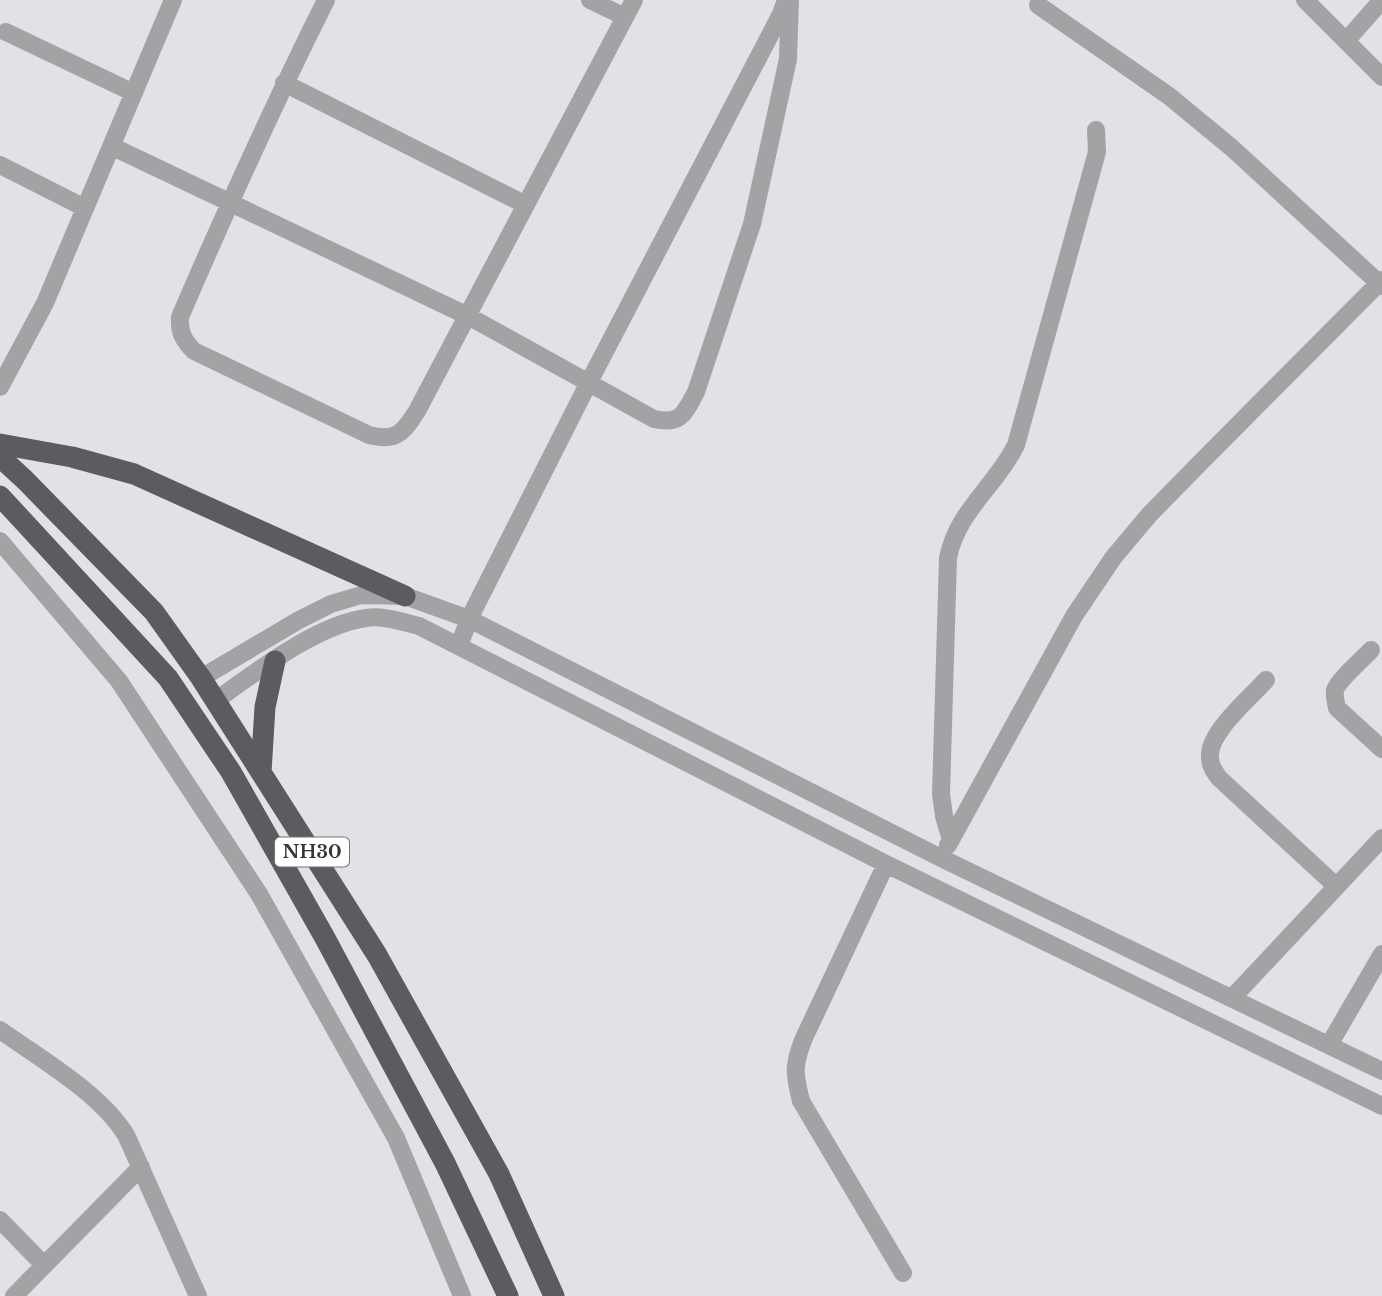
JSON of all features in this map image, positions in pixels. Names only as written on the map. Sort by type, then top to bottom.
[{"type":"highway","points":[[0,444],[72,457],[134,474],[405,596]]},
{"type":"highway","name":"NH30","points":[[0,457],[154,612],[201,678],[377,955],[437,1060],[499,1174],[554,1296]]},
{"type":"highway","name":"NH30","points":[[0,496],[168,678],[231,772],[326,938],[445,1163],[508,1296]]},
{"type":"highway","points":[[261,772],[265,706],[275,660]]},
{"type":"street","points":[[0,387],[45,303],[173,0]]},
{"type":"street","points":[[326,0],[284,83],[230,202],[180,317],[179,330],[184,342],[194,351],[369,435],[383,438],[396,436],[407,427],[634,0]]},
{"type":"street","points":[[590,0],[625,17]]},
{"type":"street","points":[[111,146],[468,316],[588,384],[654,419],[666,422],[677,419],[696,392],[752,224],[786,71],[790,32],[788,0]]},
{"type":"street","points":[[459,646],[469,619],[588,384],[788,0]]},
{"type":"street","points":[[1305,0],[1382,77]]},
{"type":"street","points":[[1346,41],[1382,0]]},
{"type":"street","points":[[941,858],[1067,628],[1113,558],[1149,515],[1381,283],[1232,148],[1168,96],[1038,5]]},
{"type":"street","points":[[6,32],[134,93]]},
{"type":"street","points":[[284,83],[526,205]]},
{"type":"street","points":[[951,840],[944,816],[942,794],[948,558],[952,540],[961,521],[996,477],[1016,445],[1097,152],[1096,130]]},
{"type":"street","points":[[0,165],[85,208]]},
{"type":"street","points":[[0,541],[119,681],[259,894],[396,1138],[461,1296]]},
{"type":"street","points":[[201,678],[331,604],[360,595],[405,596],[469,619],[941,858],[1382,1071]]},
{"type":"street","points":[[215,701],[314,636],[340,625],[368,617],[419,626],[886,864],[1382,1106]]},
{"type":"street","points":[[1371,650],[1340,683],[1335,690],[1335,698],[1337,708],[1382,749]]},
{"type":"street","points":[[1266,680],[1215,736],[1210,748],[1212,767],[1219,778],[1336,886]]},
{"type":"street","points":[[1232,998],[1382,838]]},
{"type":"street","points":[[886,864],[795,1061],[796,1082],[801,1101],[903,1273]]},
{"type":"street","points":[[1329,1045],[1382,954]]},
{"type":"street","points":[[0,1030],[109,1111],[126,1135],[198,1296]]},
{"type":"street","points":[[14,1296],[141,1167]]},
{"type":"street","points":[[0,1220],[44,1265]]}]
